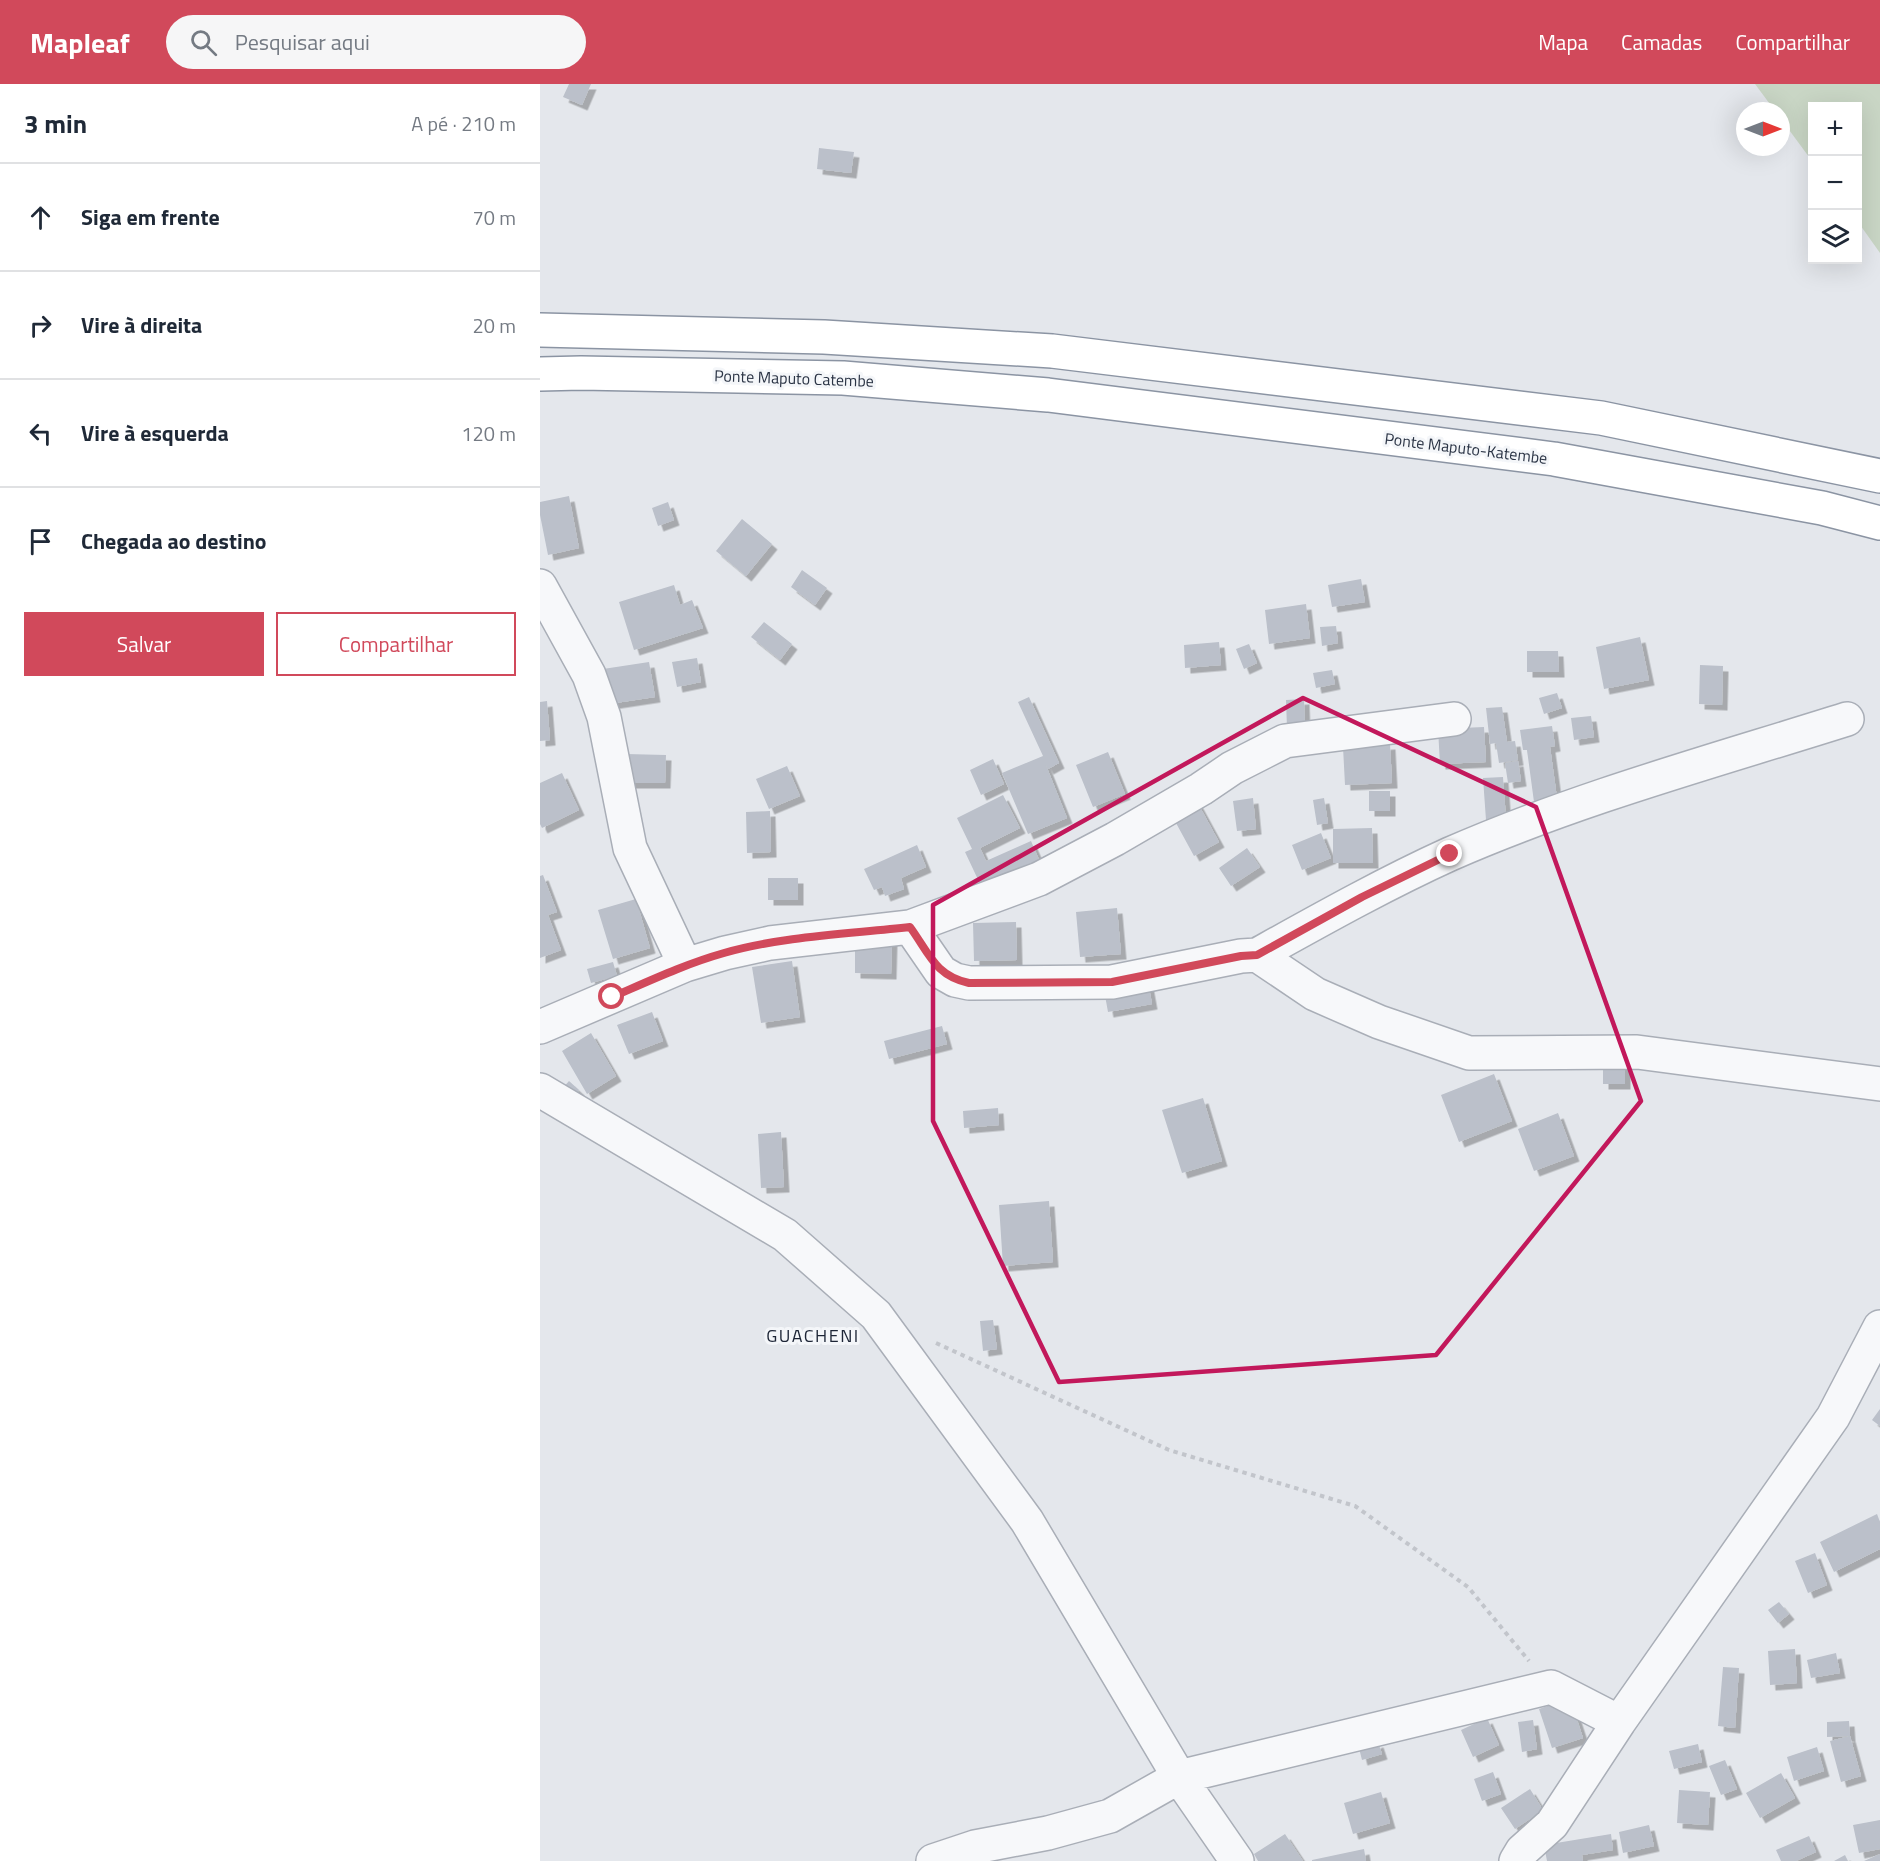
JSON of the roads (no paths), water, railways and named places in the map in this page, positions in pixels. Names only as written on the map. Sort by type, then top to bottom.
[{"type":"highway","points":[[540,330],[824,337],[1052,351],[1601,418],[1880,476]]},
{"type":"highway","name":"Ponte Maputo Catembe","points":[[540,374],[843,378],[1048,395]]},
{"type":"highway","name":"Ponte Maputo-Katembe","points":[[1048,395],[1554,459],[1822,508],[1880,523]]},
{"type":"street","points":[[540,586],[589,675],[604,717],[630,848],[685,965]]},
{"type":"street","points":[[540,1027],[685,965],[725,953],[770,943],[910,927],[1039,879],[1115,839],[1201,789],[1232,768],[1285,741],[1454,719]]},
{"type":"street","points":[[910,927],[941,972],[955,980],[969,983],[1112,982],[1241,956],[1257,955],[1362,897],[1461,850],[1576,805],[1847,719]]},
{"type":"street","points":[[1257,955],[1316,994],[1379,1022],[1469,1053],[1637,1052],[1880,1084]]},
{"type":"street","points":[[540,1090],[784,1235],[876,1315],[1027,1521],[1179,1777],[1238,1861]]},
{"type":"street","points":[[1516,1861],[1522,1851],[1552,1824],[1619,1722],[1833,1417],[1880,1328]]},
{"type":"street","points":[[933,1861],[975,1847],[1048,1833],[1110,1816],[1179,1777],[1551,1687],[1619,1722]]},
{"type":"district","name":"GUACHENI","points":[[813,1335]]}]
